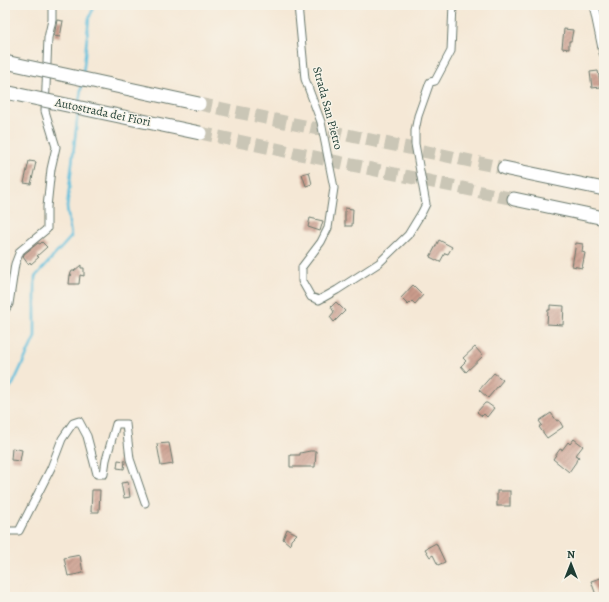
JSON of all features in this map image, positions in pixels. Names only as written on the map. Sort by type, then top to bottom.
[{"type":"highway","points":[[5,62],[199,104]]},
{"type":"highway","name":"Autostrada dei Fiori","points":[[5,92],[200,133]]},
{"type":"highway","points":[[504,168],[604,189]]},
{"type":"highway","points":[[514,199],[604,218]]},
{"type":"street","points":[[5,310],[9,304],[15,264],[20,251],[47,229],[47,207],[51,169],[56,148],[45,111],[48,38],[52,20],[52,5]]},
{"type":"street","name":"Strada San Pietro","points":[[298,5],[305,79],[321,122],[334,188],[328,228],[321,242],[302,267],[302,281],[311,297],[319,300],[379,263],[408,235],[426,204],[415,144],[415,131],[418,116],[430,82],[435,80],[451,51],[453,5]]},
{"type":"street","points":[[594,5],[604,53]]},
{"type":"street","points":[[5,528],[8,531],[19,531],[51,468],[62,439],[73,423],[79,421],[86,436],[97,474],[104,474],[106,460],[116,424],[126,424],[130,459],[145,503]]},
{"type":"building","points":[[57,20],[63,21],[60,37],[54,36]]},
{"type":"building","points":[[564,29],[573,30],[571,41],[569,41],[569,49],[562,48]]},
{"type":"building","points":[[598,71],[601,87],[592,88],[590,72]]},
{"type":"building","points":[[29,161],[36,162],[31,184],[24,183]]},
{"type":"building","points":[[309,172],[312,184],[306,186],[302,174]]},
{"type":"building","points":[[345,208],[353,209],[352,226],[345,226]]},
{"type":"building","points":[[310,218],[323,221],[320,231],[308,227]]},
{"type":"building","points":[[439,240],[452,247],[448,254],[445,253],[440,262],[430,257]]},
{"type":"building","points":[[42,242],[47,247],[37,256],[39,257],[31,264],[30,262],[28,264],[23,257],[24,254],[38,243],[40,244]]},
{"type":"building","points":[[576,243],[583,244],[582,252],[585,253],[582,268],[572,266]]},
{"type":"building","points":[[81,265],[81,268],[84,268],[84,276],[80,275],[79,284],[69,284],[72,271]]},
{"type":"building","points":[[413,285],[423,295],[415,304],[412,301],[408,305],[401,298]]},
{"type":"building","points":[[336,302],[345,311],[334,322],[330,317],[334,312],[331,307]]},
{"type":"building","points":[[550,305],[564,306],[563,325],[547,324]]},
{"type":"building","points":[[475,347],[483,356],[466,372],[461,366],[466,361],[463,358]]},
{"type":"building","points":[[494,373],[503,380],[488,398],[479,390]]},
{"type":"building","points":[[485,403],[494,408],[487,417],[484,414],[482,416],[477,412]]},
{"type":"building","points":[[551,413],[557,421],[559,420],[563,427],[547,438],[539,427],[542,425],[539,421]]},
{"type":"building","points":[[574,439],[583,446],[576,455],[579,457],[569,472],[553,459],[560,449],[562,450],[568,442],[570,444]]},
{"type":"building","points":[[169,443],[173,464],[161,466],[157,444]]},
{"type":"building","points":[[12,448],[22,450],[20,461],[11,460]]},
{"type":"building","points":[[316,451],[315,467],[290,467],[290,455],[300,455],[300,453]]},
{"type":"building","points":[[118,460],[125,461],[124,469],[117,468]]},
{"type":"building","points":[[128,482],[130,497],[124,498],[121,483]]},
{"type":"building","points":[[92,490],[100,490],[99,512],[91,512]]},
{"type":"building","points":[[497,491],[510,491],[510,506],[497,506]]},
{"type":"building","points":[[287,529],[297,534],[291,540],[290,545],[283,539]]},
{"type":"building","points":[[436,543],[445,562],[438,565],[433,555],[430,557],[425,549]]},
{"type":"building","points":[[80,555],[83,573],[68,576],[64,558]]},
{"type":"building","points":[[604,577],[604,593],[596,595],[591,581]]},
{"type":"waterway","points":[[83,75],[89,18],[95,5]]},
{"type":"waterway","points":[[79,103],[82,82]]},
{"type":"waterway","points":[[5,393],[13,384],[35,337],[35,277],[71,237],[67,207],[78,112]]},
{"type":"tunnel","points":[[199,104],[504,168]]},
{"type":"tunnel","points":[[200,133],[514,199]]}]
